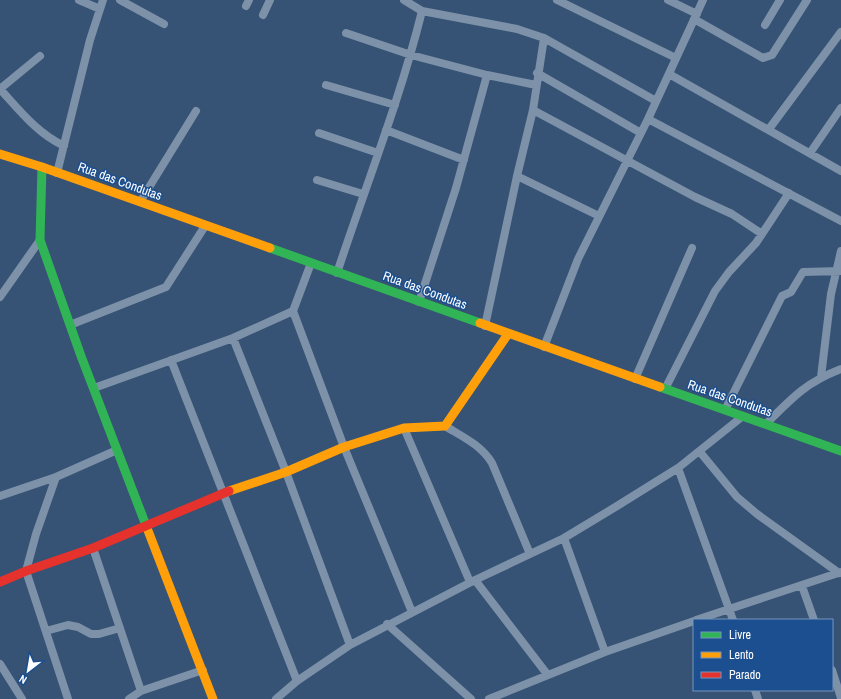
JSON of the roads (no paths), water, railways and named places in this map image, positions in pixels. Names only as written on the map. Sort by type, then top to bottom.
[{"type":"street","points":[[79,0],[100,9]]},
{"type":"street","points":[[57,172],[90,40],[103,0]]},
{"type":"street","points":[[120,0],[164,24]]},
{"type":"street","points":[[263,15],[270,0]]},
{"type":"street","points":[[557,0],[676,58]]},
{"type":"street","points":[[668,0],[763,58],[768,58],[772,55],[807,0]]},
{"type":"street","points":[[544,347],[578,259],[648,119],[703,0]]},
{"type":"street","points":[[765,25],[780,0]]},
{"type":"street","points":[[406,1],[422,10],[517,29],[544,38],[656,101]]},
{"type":"street","points":[[337,273],[363,194],[395,105],[411,55],[422,10]]},
{"type":"street","points":[[769,129],[841,32]]},
{"type":"street","points":[[346,33],[411,55],[487,75],[536,85]]},
{"type":"street","points":[[485,326],[516,176],[533,110],[544,38]]},
{"type":"street","points":[[40,56],[0,89],[38,130],[48,138],[64,146]]},
{"type":"street","points":[[538,74],[641,133]]},
{"type":"street","points":[[669,74],[769,129],[841,171]]},
{"type":"street","points":[[419,302],[464,160],[487,75]]},
{"type":"street","points":[[326,85],[395,105]]},
{"type":"street","points":[[810,153],[841,108]]},
{"type":"street","points":[[533,110],[695,197],[732,214],[762,234]]},
{"type":"street","points":[[140,202],[196,111]]},
{"type":"street","points":[[648,119],[841,221]]},
{"type":"street","points":[[386,130],[464,160]]},
{"type":"street","points":[[319,133],[378,153]]},
{"type":"street","name":"Rua das Condutas","points":[[0,154],[57,172],[544,347],[841,451]]},
{"type":"street","points":[[42,167],[40,240],[70,326],[213,699]]},
{"type":"street","points":[[516,176],[599,216]]},
{"type":"street","points":[[317,180],[363,194]]},
{"type":"street","points":[[665,389],[715,291],[729,272],[762,234],[789,193]]},
{"type":"street","points":[[70,326],[166,287],[205,226]]},
{"type":"street","points":[[0,296],[40,240]]},
{"type":"street","points":[[635,379],[692,248]]},
{"type":"street","points":[[821,377],[841,251]]},
{"type":"street","points":[[311,263],[293,311],[344,447],[412,612]]},
{"type":"street","points":[[725,410],[782,296],[791,292],[803,272],[838,271]]},
{"type":"street","points":[[94,388],[233,338],[293,311]]},
{"type":"street","points":[[445,426],[508,334]]},
{"type":"street","points":[[233,338],[286,472],[350,645]]},
{"type":"street","points":[[171,360],[297,681]]},
{"type":"street","points":[[766,424],[801,390],[821,377],[841,369]]},
{"type":"street","points":[[276,699],[297,681],[350,645],[387,624],[564,538],[678,468],[700,452],[743,416]]},
{"type":"street","points":[[0,582],[26,571],[93,548],[224,493],[286,472],[344,447],[404,428],[445,426],[480,447],[486,453],[492,463],[530,554]]},
{"type":"street","points":[[404,428],[473,581],[547,674]]},
{"type":"street","points":[[0,496],[56,477],[118,450]]},
{"type":"street","points":[[700,452],[737,497],[747,506],[773,526],[840,572]]},
{"type":"street","points":[[678,468],[734,619]]},
{"type":"street","points":[[56,477],[36,534],[26,571],[68,699]]},
{"type":"street","points":[[564,538],[605,652]]},
{"type":"street","points":[[93,548],[141,691]]},
{"type":"street","points":[[698,619],[802,586],[840,572]]},
{"type":"street","points":[[802,586],[814,619]]},
{"type":"street","points":[[489,699],[547,674],[693,621]]},
{"type":"street","points":[[387,624],[471,699]]},
{"type":"street","points":[[46,631],[68,625],[78,627],[91,634],[99,634],[120,628]]},
{"type":"street","points":[[0,664],[22,699]]},
{"type":"street","points":[[129,699],[141,691],[203,670]]},
{"type":"street","points":[[833,673],[841,698]]}]
